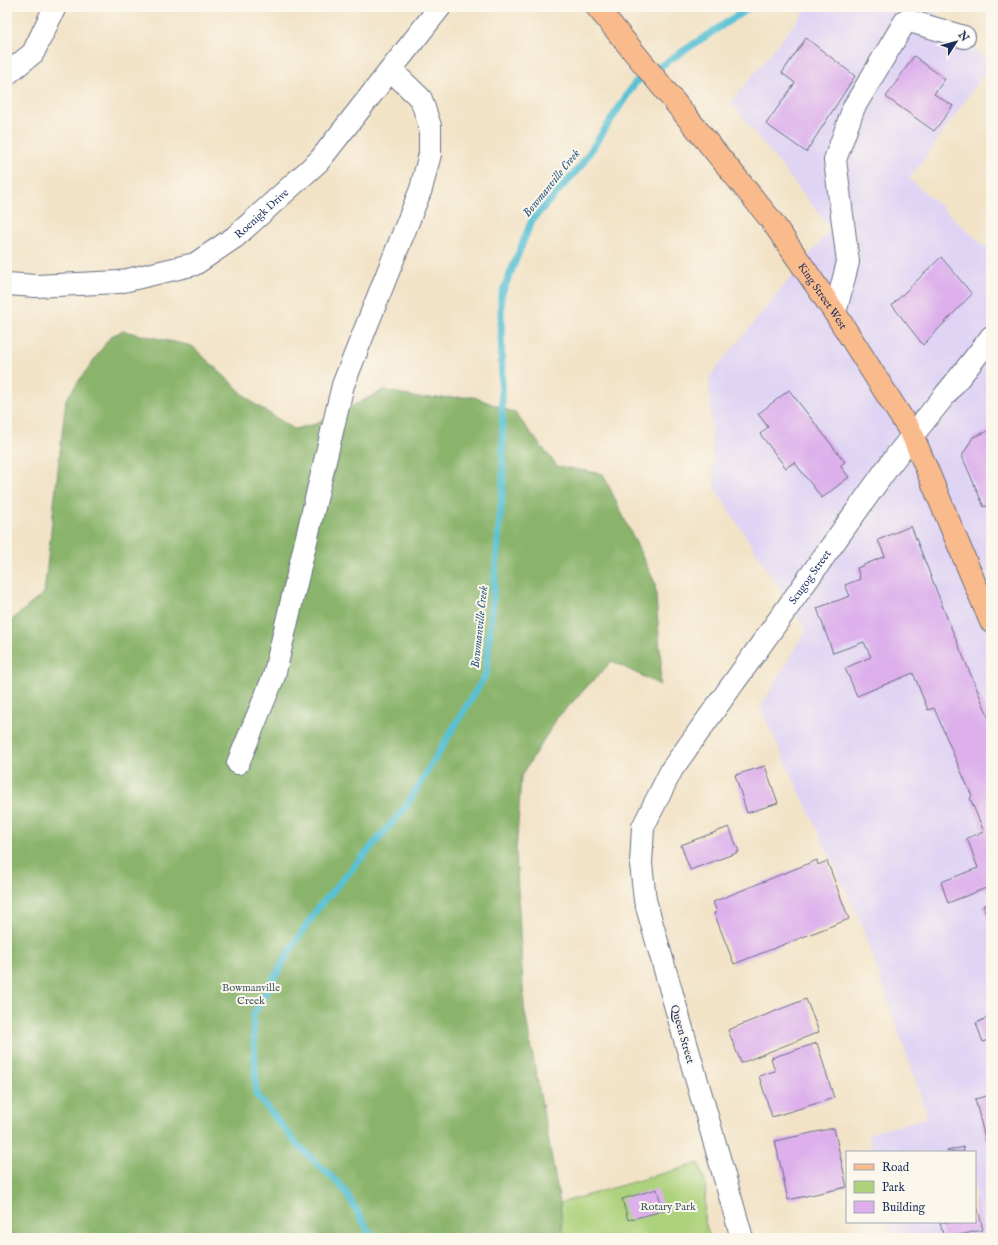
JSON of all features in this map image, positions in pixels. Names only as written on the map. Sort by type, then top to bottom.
[{"type":"main road","name":"King Street West","points":[[597,7],[771,220],[835,313],[912,434],[991,622]]},
{"type":"street","points":[[7,74],[33,53],[55,7]]},
{"type":"street","name":"Roenigk Drive","points":[[7,284],[36,286],[119,282],[195,264],[235,237],[319,161],[440,7]]},
{"type":"street","points":[[835,313],[848,262],[835,160],[854,107],[906,20],[964,37]]},
{"type":"street","points":[[238,763],[274,676],[343,385],[421,189],[430,154],[430,126],[421,99],[391,70]]},
{"type":"street","name":"Scugog Street","points":[[643,827],[672,769],[912,434],[970,365],[991,337]]},
{"type":"street","name":"Queen Street","points":[[643,827],[641,864],[645,900],[742,1238]]},
{"type":"shaded area","points":[[808,7],[929,7],[991,64],[910,179],[991,252],[991,1238],[891,1238],[887,1223],[976,1223],[976,1151],[872,1151],[868,1134],[928,1117],[861,923],[760,708],[806,630],[714,487],[709,377],[831,229],[731,102]]},
{"type":"green space","name":"Bowmanville Creek","points":[[123,331],[192,346],[253,403],[294,429],[316,424],[384,390],[418,398],[474,397],[515,413],[557,466],[603,474],[655,583],[661,663],[660,685],[612,661],[557,718],[521,777],[516,853],[524,1007],[560,1203],[563,1238],[7,1238],[7,624],[44,593],[66,399],[111,336]]},
{"type":"green space","name":"Rotary Park","points":[[699,1163],[706,1185],[704,1218],[710,1238],[563,1238],[560,1203]]},
{"type":"building","points":[[806,38],[855,76],[806,152],[766,124],[795,83],[782,73]]},
{"type":"building","points":[[914,56],[945,79],[934,94],[953,106],[934,131],[886,97]]},
{"type":"building","points":[[941,257],[972,294],[923,345],[892,305]]},
{"type":"building","points":[[789,390],[845,462],[840,466],[849,477],[822,498],[794,462],[786,468],[760,434],[768,427],[758,414]]},
{"type":"building","points":[[991,430],[991,504],[984,507],[962,456],[973,437]]},
{"type":"building","points":[[911,526],[991,723],[991,901],[986,888],[948,903],[941,882],[978,868],[967,838],[984,832],[970,798],[972,796],[934,708],[928,710],[913,673],[857,696],[845,668],[871,657],[864,642],[833,653],[817,608],[850,596],[845,585],[860,579],[857,568],[885,556],[878,540]]},
{"type":"building","points":[[765,766],[778,803],[747,813],[735,775]]},
{"type":"building","points":[[729,827],[739,852],[690,870],[681,845]]},
{"type":"building","points":[[817,860],[818,865],[827,861],[849,919],[734,964],[714,913],[717,912],[713,902]]},
{"type":"building","points":[[991,902],[991,926],[983,906]]},
{"type":"building","points":[[806,999],[819,1032],[741,1063],[728,1030]]},
{"type":"building","points":[[991,1016],[991,1045],[989,1040],[983,1042],[976,1023]]},
{"type":"building","points":[[817,1043],[834,1098],[772,1117],[759,1076],[775,1071],[771,1058]]},
{"type":"building","points":[[991,1095],[991,1141],[986,1142],[975,1099]]},
{"type":"building","points":[[834,1128],[846,1187],[788,1200],[775,1141]]},
{"type":"building","points":[[963,1147],[964,1151],[947,1151]]},
{"type":"building","points":[[657,1189],[663,1211],[628,1220],[622,1199]]},
{"type":"building","points":[[976,1202],[983,1230],[944,1238],[940,1223],[976,1223]]},
{"type":"waterway","name":"Bowmanville Creek","points":[[370,1238],[370,1233],[343,1188],[296,1143],[256,1094],[253,1015],[292,947],[318,908],[405,808],[486,674],[503,485],[501,296],[532,220],[580,167],[635,83],[750,7]]}]
